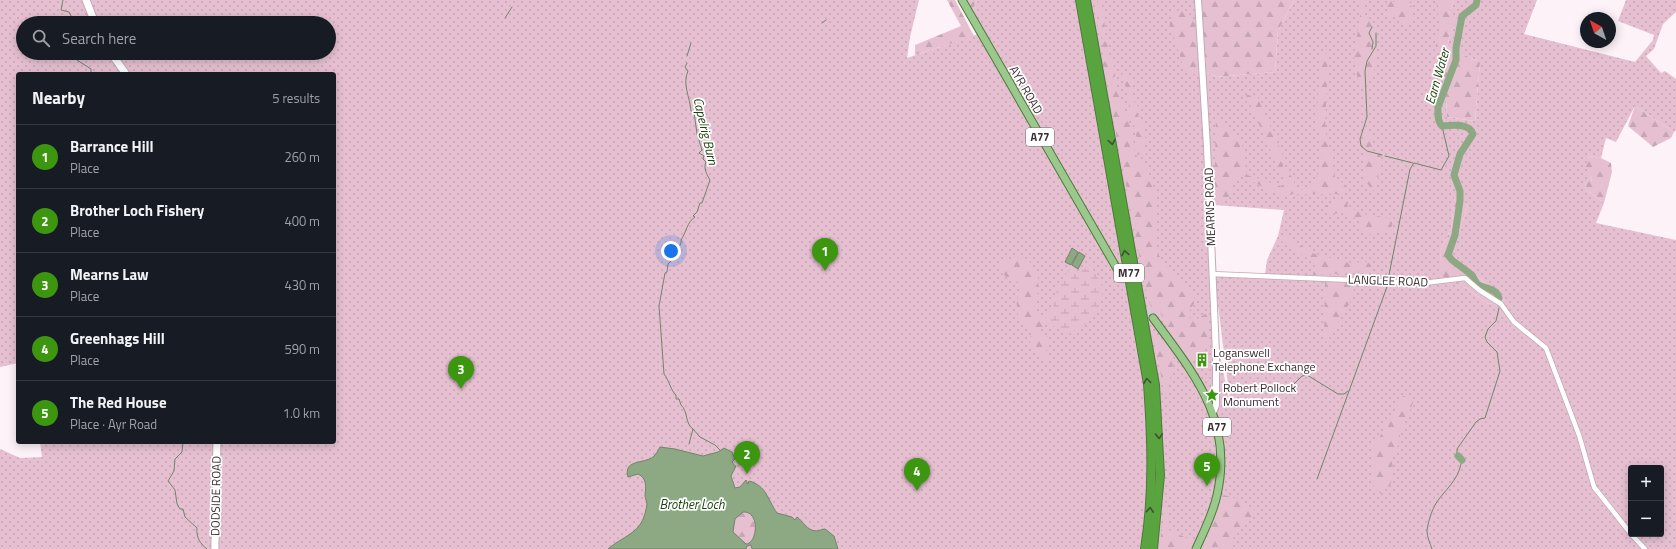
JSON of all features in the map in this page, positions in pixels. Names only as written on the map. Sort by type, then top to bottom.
[{"type":"highway","name":"M77","points":[[1080,0],[1148,384],[1152,429],[1153,474],[1149,528],[1145,549]]},
{"type":"highway","name":"M77","points":[[1086,0],[1155,385],[1160,475],[1153,549]]},
{"type":"main road","points":[[86,0],[92,16]]},
{"type":"main road","name":"AYR ROAD","points":[[962,0],[1120,274]]},
{"type":"main road","points":[[115,60],[124,72]]},
{"type":"main road","name":"A77","points":[[1153,318],[1203,390],[1213,413],[1217,427],[1221,471],[1217,495],[1213,510],[1196,549]]},
{"type":"main road","name":"DODSIDE ROAD","points":[[215,549],[214,536],[218,514],[216,466],[217,444]]},
{"type":"street","name":"MEARNS ROAD","points":[[1198,0],[1208,147],[1216,353],[1216,405],[1213,413]]},
{"type":"street","name":"LANGLEE ROAD","points":[[1212,274],[1424,283],[1465,278],[1485,295],[1500,304],[1514,322],[1546,348],[1579,435],[1594,487],[1628,530]]},
{"type":"street","name":"LANGLEE ROAD","points":[[1634,537],[1645,549]]},
{"type":"green space","points":[[0,0],[919,0],[910,37],[907,58],[984,32],[973,13],[975,4],[978,0],[1196,0],[1208,214],[1210,290],[1221,361],[1231,409],[1214,273],[1265,274],[1267,260],[1278,236],[1284,210],[1214,205],[1206,93],[1206,72],[1216,77],[1275,72],[1278,31],[1294,0],[1444,0],[1445,32],[1440,53],[1445,81],[1447,117],[1475,121],[1480,62],[1447,47],[1450,35],[1457,21],[1449,13],[1454,0],[1537,0],[1524,34],[1635,62],[1653,40],[1654,35],[1618,21],[1626,0],[1676,0],[1676,12],[1663,24],[1654,49],[1646,56],[1661,73],[1665,71],[1676,79],[1676,130],[1674,132],[1635,106],[1616,142],[1606,138],[1601,158],[1589,156],[1587,166],[1592,182],[1585,182],[1586,190],[1604,203],[1596,223],[1676,240],[1676,549],[0,549],[0,449],[20,458],[42,457],[40,444],[213,444],[215,516],[220,444],[336,444],[336,72],[16,72],[16,363],[0,367]],"holes":[[[1455,195],[1468,206],[1451,254],[1505,300],[1488,304],[1466,288],[1442,276],[1440,251],[1451,229]]]},
{"type":"green space","points":[[947,0],[955,0],[974,36],[915,55],[915,45],[961,26]]},
{"type":"green space","points":[[966,0],[978,0],[975,4],[973,13]]},
{"type":"green space","points":[[1098,0],[1103,0],[1105,32],[1109,53],[1114,67],[1115,80],[1133,136],[1135,154],[1146,168],[1152,181],[1155,194],[1156,252],[1196,300],[1187,315],[1194,321],[1207,313],[1210,346],[1189,361],[1170,334],[1160,311],[1155,315],[1147,296],[1102,60],[1103,43],[1098,25],[1101,16],[1097,12]]},
{"type":"green space","points":[[1201,0],[1294,0],[1278,31],[1275,72],[1216,77],[1206,72]]},
{"type":"green space","points":[[1359,0],[1364,0],[1365,15],[1378,29],[1374,72],[1366,86],[1358,82],[1354,56],[1360,16]]},
{"type":"green space","points":[[1388,0],[1394,2],[1396,0],[1411,0],[1408,5],[1415,8],[1408,28],[1401,24],[1399,18],[1389,16],[1386,4]]},
{"type":"green space","points":[[1436,0],[1454,0],[1449,13],[1457,16],[1457,21],[1450,35],[1447,47],[1480,62],[1475,121],[1447,117],[1445,81],[1440,53],[1435,50],[1440,26]]},
{"type":"green space","points":[[1180,10],[1192,20],[1197,21],[1201,70],[1196,74],[1190,74],[1183,65],[1169,22],[1174,12]]},
{"type":"green space","points":[[1323,53],[1328,54],[1325,130],[1335,179],[1345,184],[1345,190],[1339,194],[1293,194],[1282,197],[1240,175],[1233,183],[1233,194],[1214,205],[1216,113],[1241,141],[1247,175],[1283,187],[1283,178],[1246,95],[1257,96],[1283,156],[1283,168],[1294,179],[1294,186],[1303,190],[1311,186],[1320,171],[1322,144],[1317,127],[1320,57]]},
{"type":"green space","points":[[1124,72],[1131,82],[1135,106],[1144,107],[1139,110],[1135,109],[1143,126],[1144,138],[1148,138],[1142,146],[1147,152],[1143,158],[1138,152],[1133,119],[1129,114],[1128,99],[1122,74]]},
{"type":"green space","points":[[1635,106],[1674,132],[1671,138],[1653,147],[1628,126]]},
{"type":"green space","points":[[1363,132],[1371,133],[1372,150],[1381,154],[1376,192],[1364,181]]},
{"type":"green space","points":[[1589,156],[1601,158],[1611,163],[1612,172],[1604,203],[1586,190],[1585,182],[1592,181],[1586,166]]},
{"type":"green space","points":[[1455,194],[1468,206],[1451,254],[1505,300],[1488,304],[1466,288],[1441,276],[1440,251],[1451,229]]},
{"type":"green space","points":[[1349,197],[1347,209],[1358,210],[1370,217],[1377,216],[1394,219],[1390,232],[1376,230],[1367,236],[1362,232],[1358,219],[1341,213],[1328,214],[1322,209],[1327,205]]},
{"type":"green space","points":[[1284,235],[1312,253],[1349,263],[1367,262],[1371,265],[1368,272],[1313,275],[1315,263],[1281,241]]},
{"type":"green space","points":[[1021,257],[1030,262],[1031,270],[1038,275],[1036,293],[1040,295],[1033,309],[1046,318],[1048,322],[1040,330],[1042,334],[1048,337],[1049,346],[1045,352],[1048,360],[1045,362],[1031,348],[1031,334],[1026,326],[1021,323],[1019,318],[1017,300],[1020,291],[1020,284],[1007,278],[999,270],[1002,260]]},
{"type":"green space","points":[[1090,265],[1104,287],[1097,314],[1084,325],[1067,335],[1048,322],[1046,318],[1054,307],[1052,299],[1069,269],[1080,272]]},
{"type":"green space","points":[[1325,279],[1358,282],[1352,293],[1352,299],[1327,342],[1324,341]]},
{"type":"green space","points":[[1153,336],[1161,340],[1174,359],[1167,392],[1164,390]]},
{"type":"green space","points":[[1404,396],[1414,400],[1400,434],[1400,442],[1392,456],[1393,479],[1390,485],[1381,494],[1374,487],[1372,476],[1373,446],[1379,439],[1388,418],[1397,408],[1400,398]]},
{"type":"green space","points":[[1220,494],[1234,498],[1248,509],[1258,511],[1234,537],[1227,549],[1199,549]]},
{"type":"green space","points":[[1166,503],[1169,505],[1167,529],[1193,541],[1188,549],[1159,549]]},
{"type":"green space","points":[[741,512],[749,512],[754,517],[755,533],[751,543],[746,544],[733,532],[735,519]]},
{"type":"water","points":[[1072,248],[1078,252],[1071,265],[1065,262]]},
{"type":"water","points":[[1079,252],[1085,256],[1078,269],[1072,265]]},
{"type":"water","name":"Brother Loch","points":[[660,447],[703,456],[718,452],[724,448],[732,452],[735,459],[732,462],[736,466],[731,476],[735,488],[740,487],[746,480],[748,484],[749,481],[755,483],[760,486],[766,494],[777,513],[792,517],[795,520],[797,517],[807,527],[813,530],[817,531],[825,529],[834,536],[838,549],[752,549],[751,545],[747,546],[746,549],[608,549],[633,532],[642,521],[645,514],[647,504],[645,496],[646,486],[644,480],[638,474],[628,477],[627,471],[629,467],[635,463],[653,457]],"holes":[[[743,512],[749,513],[755,522],[755,534],[750,543],[746,544],[733,532],[735,519]]]},
{"type":"waterway","points":[[63,0],[61,10],[69,12],[71,16]]},
{"type":"waterway","name":"Earn Water","points":[[1477,0],[1476,5],[1462,16],[1456,48],[1456,60],[1438,107],[1440,124],[1442,126],[1464,126],[1471,130],[1473,134],[1460,154],[1454,175],[1460,191],[1460,201],[1455,235],[1448,255],[1452,260],[1472,275],[1477,284],[1493,290],[1499,298]]},
{"type":"waterway","points":[[505,18],[512,7]]},
{"type":"waterway","points":[[822,23],[826,20]]},
{"type":"waterway","points":[[1372,27],[1369,33],[1373,42],[1372,49]]},
{"type":"waterway","points":[[1376,33],[1376,46],[1367,61],[1365,71],[1367,117],[1360,139],[1361,146],[1367,151],[1382,155]]},
{"type":"waterway","name":"Capelrig Burn","points":[[687,56],[691,43]]},
{"type":"waterway","points":[[77,60],[91,69],[91,72]]},
{"type":"waterway","name":"Capelrig Burn","points":[[687,63],[685,67],[688,71],[686,76],[686,86],[691,111],[694,112],[697,134],[702,150],[699,153],[704,156],[703,159],[706,162],[705,169],[710,180],[702,203],[700,203],[697,212],[693,216],[695,217],[688,225],[673,259],[668,264],[659,306],[664,374],[676,395],[676,399],[679,399],[685,411],[690,427],[693,429],[689,444]]},
{"type":"waterway","points":[[1389,275],[1410,169],[1414,163],[1441,170],[1449,156],[1442,126]]},
{"type":"waterway","points":[[1385,156],[1413,163]]},
{"type":"waterway","points":[[1317,479],[1388,284]]},
{"type":"waterway","name":"Earn Water","points":[[1432,549],[1427,531],[1431,514],[1437,502],[1457,476],[1462,458],[1457,454],[1457,449],[1476,422],[1485,418],[1500,371],[1497,352],[1487,342],[1485,337],[1488,329],[1496,321],[1499,308]]},
{"type":"waterway","points":[[1294,384],[1302,376],[1307,375],[1338,394],[1344,394],[1348,391]]},
{"type":"waterway","points":[[693,429],[700,437],[715,445],[720,450]]},
{"type":"waterway","points":[[183,444],[182,452],[175,459],[174,471],[168,481],[175,490],[177,504],[180,509],[183,509],[185,517],[197,528],[199,540],[207,549]]},
{"type":"waterway","name":"Earn Water","points":[[1458,456],[1462,460]]},
{"type":"tunnel","points":[[1120,274],[1131,289]]},
{"type":"tunnel","points":[[1140,301],[1153,318]]},
{"type":"place","name":"Barrance Hill","points":[[825,271]]},
{"type":"place","name":"Loganswell Telephone Exchange","points":[[1202,360]]},
{"type":"place","name":"Mearns Law","points":[[461,389]]},
{"type":"place","name":"Robert Pollock Monument","points":[[1212,395]]},
{"type":"place","name":"Brother Loch Fishery","points":[[747,474]]},
{"type":"place","name":"The Red House","points":[[1207,486]]},
{"type":"place","name":"Greenhags Hill","points":[[917,491]]}]
